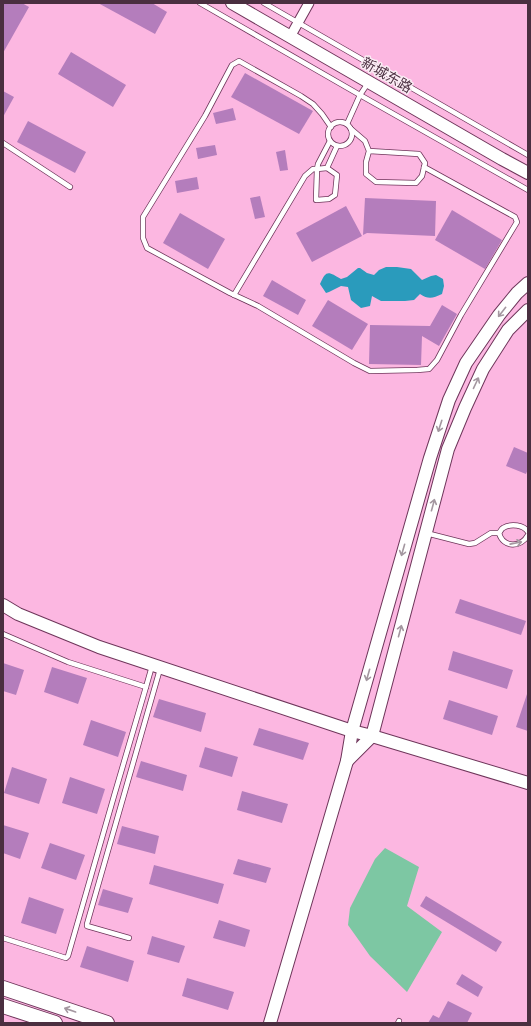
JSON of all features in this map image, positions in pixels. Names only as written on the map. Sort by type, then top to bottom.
[{"type":"main road","name":"新城东路","points":[[232,3],[528,173]]},
{"type":"main road","points":[[270,1023],[347,761],[352,731],[430,458],[449,400],[466,363],[499,315],[517,294],[528,284]]},
{"type":"main road","points":[[347,761],[372,736],[448,449],[464,408],[483,369],[508,330],[528,310]]},
{"type":"main road","points":[[3,604],[18,614],[99,647],[352,731],[528,783]]},
{"type":"main road","points":[[3,988],[107,1023]]},
{"type":"main road","points":[[3,1006],[55,1023]]},
{"type":"street","points":[[290,37],[309,3]]},
{"type":"lane","points":[[200,3],[528,190]]},
{"type":"lane","points":[[264,3],[528,155]]},
{"type":"lane","points":[[331,127],[313,104],[302,96],[239,61],[232,65],[205,116],[143,217],[143,238],[148,248],[234,295],[258,306],[370,371],[428,369],[437,360],[461,315],[517,222],[515,217],[424,167]]},
{"type":"lane","points":[[347,124],[360,95],[369,82]]},
{"type":"lane","points":[[351,129],[352,136],[350,142],[344,146],[337,146],[330,141],[328,136],[329,129],[333,124],[340,122],[347,124],[365,141],[370,151],[366,162],[366,174],[376,182],[416,182],[422,176],[425,164],[419,154],[370,151]]},
{"type":"lane","points":[[234,295],[305,176],[313,169],[317,169],[327,168],[337,175],[335,195],[329,199],[316,200],[317,169],[318,164],[330,141]]},
{"type":"lane","points":[[3,143],[70,187]]},
{"type":"lane","points":[[327,168],[337,146]]},
{"type":"lane","points":[[516,526],[527,530],[528,534],[527,538],[522,542],[513,545],[506,544],[500,538],[499,533],[502,528],[516,526]]},
{"type":"lane","points":[[426,533],[469,544],[475,543],[491,533],[499,533]]},
{"type":"lane","points":[[3,634],[68,662],[146,687]]},
{"type":"lane","points":[[3,938],[66,958],[68,956],[146,687],[156,666]]},
{"type":"lane","points":[[129,938],[87,926],[87,924],[156,666]]},
{"type":"green space","points":[[385,848],[419,867],[407,906],[442,932],[407,992],[370,956],[348,925],[350,908],[375,859]]},
{"type":"water","points":[[386,267],[411,269],[422,280],[436,275],[443,279],[444,286],[442,294],[431,298],[420,294],[414,300],[405,301],[381,301],[372,296],[370,306],[361,308],[351,300],[348,287],[341,286],[326,293],[320,284],[324,276],[328,273],[341,279],[347,277],[358,268],[374,275],[379,270]]},
{"type":"building","points":[[3,3],[22,3],[29,7],[3,53]]},
{"type":"building","points":[[98,3],[152,3],[167,12],[155,34]]},
{"type":"building","points":[[71,52],[126,85],[113,107],[58,74]]},
{"type":"building","points":[[245,73],[313,111],[299,134],[231,97]]},
{"type":"building","points":[[3,91],[14,97],[3,117]]},
{"type":"building","points":[[233,108],[236,120],[216,124],[213,113]]},
{"type":"building","points":[[28,121],[86,152],[75,173],[17,142]]},
{"type":"building","points":[[215,145],[217,155],[198,159],[196,148]]},
{"type":"building","points":[[285,150],[288,170],[280,171],[276,152]]},
{"type":"building","points":[[197,177],[199,189],[177,193],[175,181]]},
{"type":"building","points":[[260,196],[265,217],[255,219],[250,198]]},
{"type":"building","points":[[365,198],[436,201],[435,236],[367,233],[363,235]]},
{"type":"building","points":[[346,206],[362,236],[312,262],[296,233]]},
{"type":"building","points":[[452,210],[502,240],[485,269],[435,240]]},
{"type":"building","points":[[180,213],[225,239],[208,269],[163,243]]},
{"type":"building","points":[[272,280],[306,300],[298,315],[263,296]]},
{"type":"building","points":[[328,300],[368,324],[352,350],[312,326]]},
{"type":"building","points":[[442,305],[457,314],[439,346],[422,336],[421,365],[369,364],[370,325],[430,326]]},
{"type":"building","points":[[514,447],[528,453],[528,469],[526,474],[506,466]]},
{"type":"building","points":[[460,599],[526,621],[521,635],[455,613]]},
{"type":"building","points":[[453,651],[513,670],[507,689],[448,670]]},
{"type":"building","points":[[3,663],[24,670],[16,695],[3,691]]},
{"type":"building","points":[[52,667],[87,678],[78,704],[44,692]]},
{"type":"building","points":[[528,694],[528,731],[516,727]]},
{"type":"building","points":[[159,699],[206,713],[201,732],[153,717]]},
{"type":"building","points":[[449,700],[498,716],[492,735],[443,719]]},
{"type":"building","points":[[91,720],[126,732],[118,757],[83,745]]},
{"type":"building","points":[[259,728],[309,743],[303,760],[253,745]]},
{"type":"building","points":[[205,747],[238,757],[232,777],[199,767]]},
{"type":"building","points":[[141,761],[187,775],[183,791],[136,777]]},
{"type":"building","points":[[12,767],[47,779],[39,804],[4,793]]},
{"type":"building","points":[[70,777],[105,789],[97,814],[62,803]]},
{"type":"building","points":[[242,791],[288,804],[282,823],[237,810]]},
{"type":"building","points":[[3,825],[29,833],[20,859],[3,853]]},
{"type":"building","points":[[122,826],[159,836],[155,854],[117,844]]},
{"type":"building","points":[[50,843],[85,855],[76,880],[41,868]]},
{"type":"building","points":[[238,859],[271,868],[266,883],[233,874]]},
{"type":"building","points":[[154,865],[224,884],[218,904],[149,884]]},
{"type":"building","points":[[103,889],[133,898],[128,913],[98,905]]},
{"type":"building","points":[[426,896],[502,942],[496,952],[420,906]]},
{"type":"building","points":[[29,897],[64,909],[56,934],[21,923]]},
{"type":"building","points":[[219,920],[250,930],[245,947],[213,938]]},
{"type":"building","points":[[152,936],[185,946],[179,963],[147,954]]},
{"type":"building","points":[[87,946],[134,961],[128,982],[80,967]]},
{"type":"building","points":[[462,974],[483,987],[478,997],[456,984]]},
{"type":"building","points":[[187,978],[234,992],[228,1010],[182,996]]},
{"type":"building","points":[[448,1001],[472,1013],[467,1023],[428,1023],[433,1015],[439,1018]]}]
